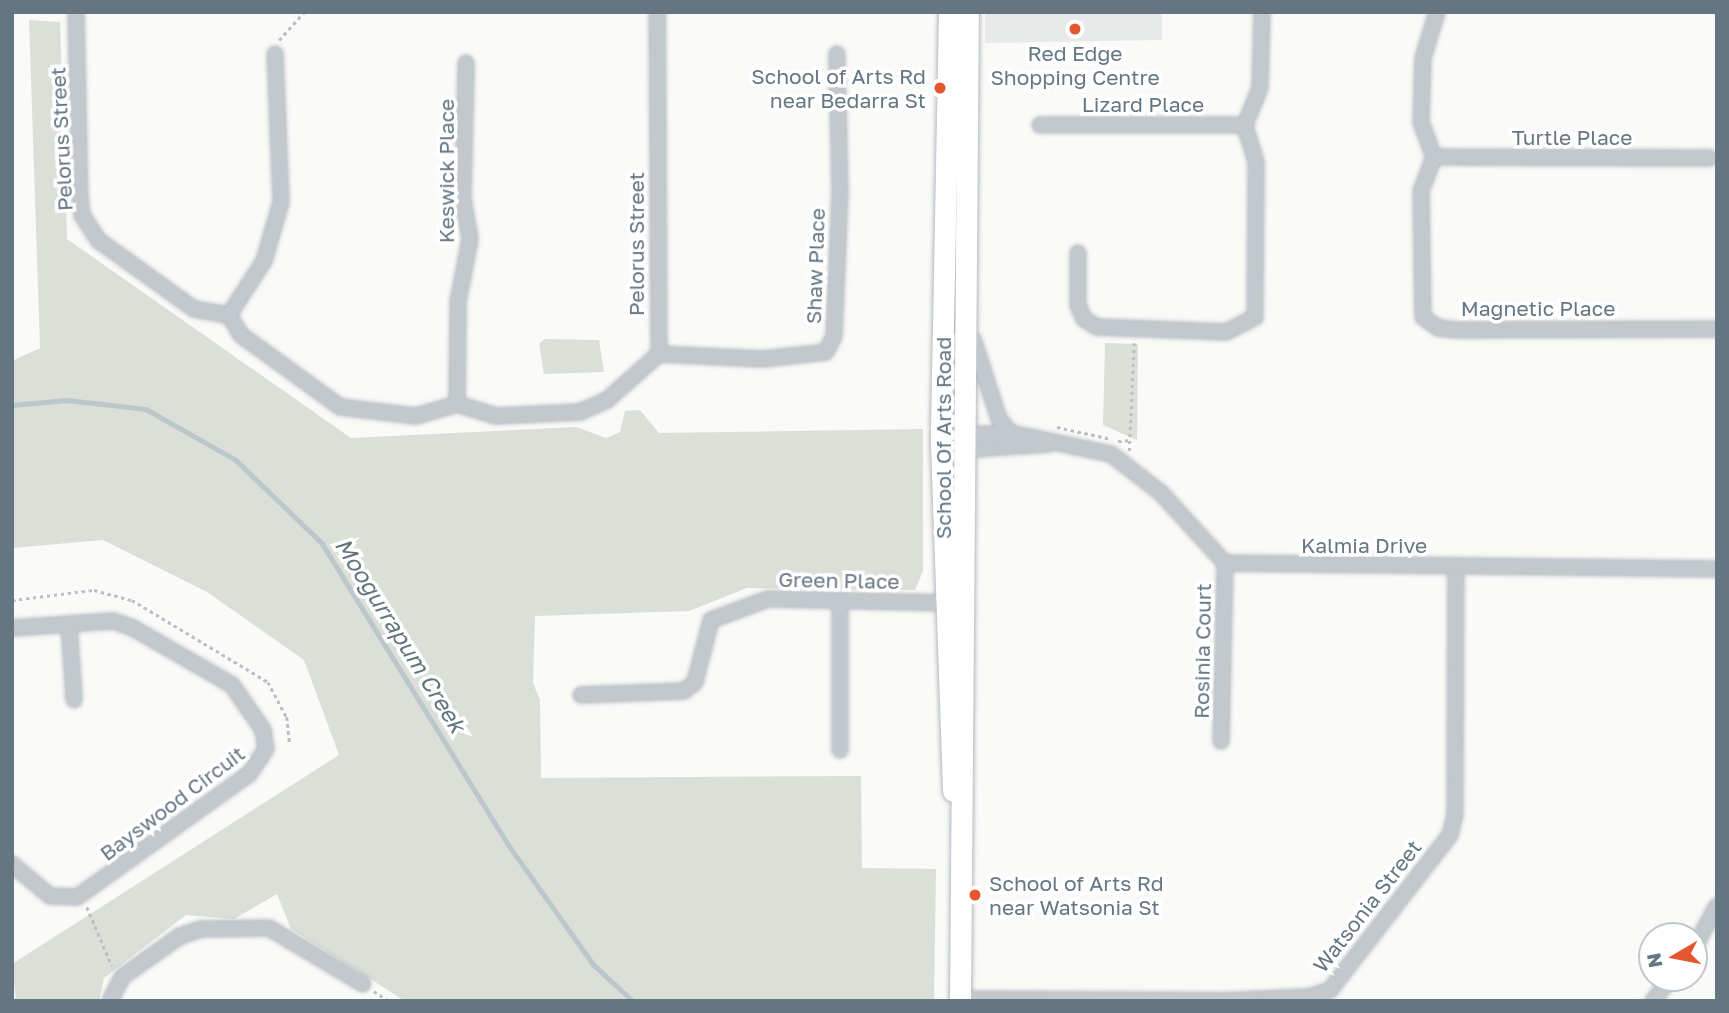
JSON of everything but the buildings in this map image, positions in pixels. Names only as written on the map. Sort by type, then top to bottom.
[{"type":"street","name":"Pelorus Street","points":[[76,12],[82,215],[98,240],[194,309],[229,315]]},
{"type":"street","name":"Pelorus Street","points":[[657,12],[659,354]]},
{"type":"street","name":"School Of Arts Road","points":[[949,12],[941,444],[942,603],[961,863]]},
{"type":"street","name":"School Of Arts Road","points":[[960,1000],[968,12]]},
{"type":"street","points":[[1078,253],[1084,319],[1097,327],[1226,332],[1255,317],[1256,162],[1245,125],[1260,88],[1262,12]]},
{"type":"street","points":[[1434,158],[1421,122],[1423,58],[1437,12]]},
{"type":"street","points":[[275,54],[281,202],[264,261],[229,315],[242,335],[349,410],[416,416],[457,404],[496,416],[580,412],[607,400],[659,354]]},
{"type":"street","name":"Shaw Place","points":[[659,354],[763,359],[826,352],[834,336],[840,191],[838,54]]},
{"type":"street","name":"Keswick Place","points":[[457,404],[458,302],[470,239],[463,199],[466,63]]},
{"type":"street","name":"Lizard Place","points":[[1040,125],[1245,125]]},
{"type":"street","name":"Turtle Place","points":[[1434,158],[1710,158]]},
{"type":"street","name":"Magnetic Place","points":[[1434,158],[1421,191],[1418,297],[1423,317],[1438,328],[1717,329]]},
{"type":"street","points":[[964,290],[979,370],[1011,433]]},
{"type":"street","points":[[965,443],[1011,433],[1126,461],[1225,563]]},
{"type":"street","points":[[941,444],[1057,443]]},
{"type":"street","name":"Kalmia Drive","points":[[1225,563],[1717,569]]},
{"type":"street","name":"Rosinia Court","points":[[1222,741],[1225,563]]},
{"type":"street","name":"Watsonia Street","points":[[960,1000],[1220,1001],[1309,997],[1330,990],[1450,835],[1455,815],[1456,566]]},
{"type":"street","name":"Green Place","points":[[581,695],[684,691],[695,682],[704,633],[724,612],[768,599],[942,603]]},
{"type":"street","points":[[840,601],[840,750]]},
{"type":"street","name":"Bayswood Circuit","points":[[12,628],[113,621],[133,628],[232,685],[262,730],[266,749],[249,774],[84,894]]},
{"type":"street","points":[[69,624],[74,700]]},
{"type":"street","points":[[12,864],[50,896],[84,894]]},
{"type":"street","points":[[1708,922],[1717,906]]},
{"type":"street","points":[[110,1001],[117,984],[191,930],[269,928],[363,984]]},
{"type":"path","points":[[275,54],[281,37],[304,12]]},
{"type":"path","points":[[1126,461],[1132,440],[1134,327]]},
{"type":"path","points":[[1050,426],[1132,440]]},
{"type":"path","points":[[84,894],[91,929],[106,943],[117,984]]},
{"type":"shaded area","name":"Red Edge Shopping Centre","points":[[985,12],[1162,12],[1162,40],[985,43]]},
{"type":"shaded area","points":[[29,20],[60,22],[67,239],[351,438],[576,427],[606,438],[620,432],[625,411],[640,410],[659,433],[923,429],[923,571],[915,590],[747,588],[689,611],[535,616],[533,683],[540,700],[541,778],[861,776],[862,868],[936,869],[934,1001],[405,1001],[291,929],[277,894],[234,919],[186,915],[104,978],[99,1001],[16,1001],[12,964],[339,755],[304,660],[207,592],[103,540],[12,548],[12,361],[40,348]]},
{"type":"shaded area","points":[[545,339],[599,340],[604,372],[544,374],[539,344]]},
{"type":"shaded area","points":[[1105,343],[1138,344],[1137,440],[1103,425]]},
{"type":"waterway","name":"Moogurrapum Creek","points":[[12,405],[67,400],[146,409],[236,460],[322,543],[510,847],[594,965],[633,1001]]},
{"type":"place","name":"Red Edge Shopping Centre","points":[[1075,29]]},
{"type":"place","name":"School of Arts Rd near Bedarra St","points":[[940,88]]},
{"type":"place","name":"School of Arts Rd near Watsonia St","points":[[975,895]]}]
